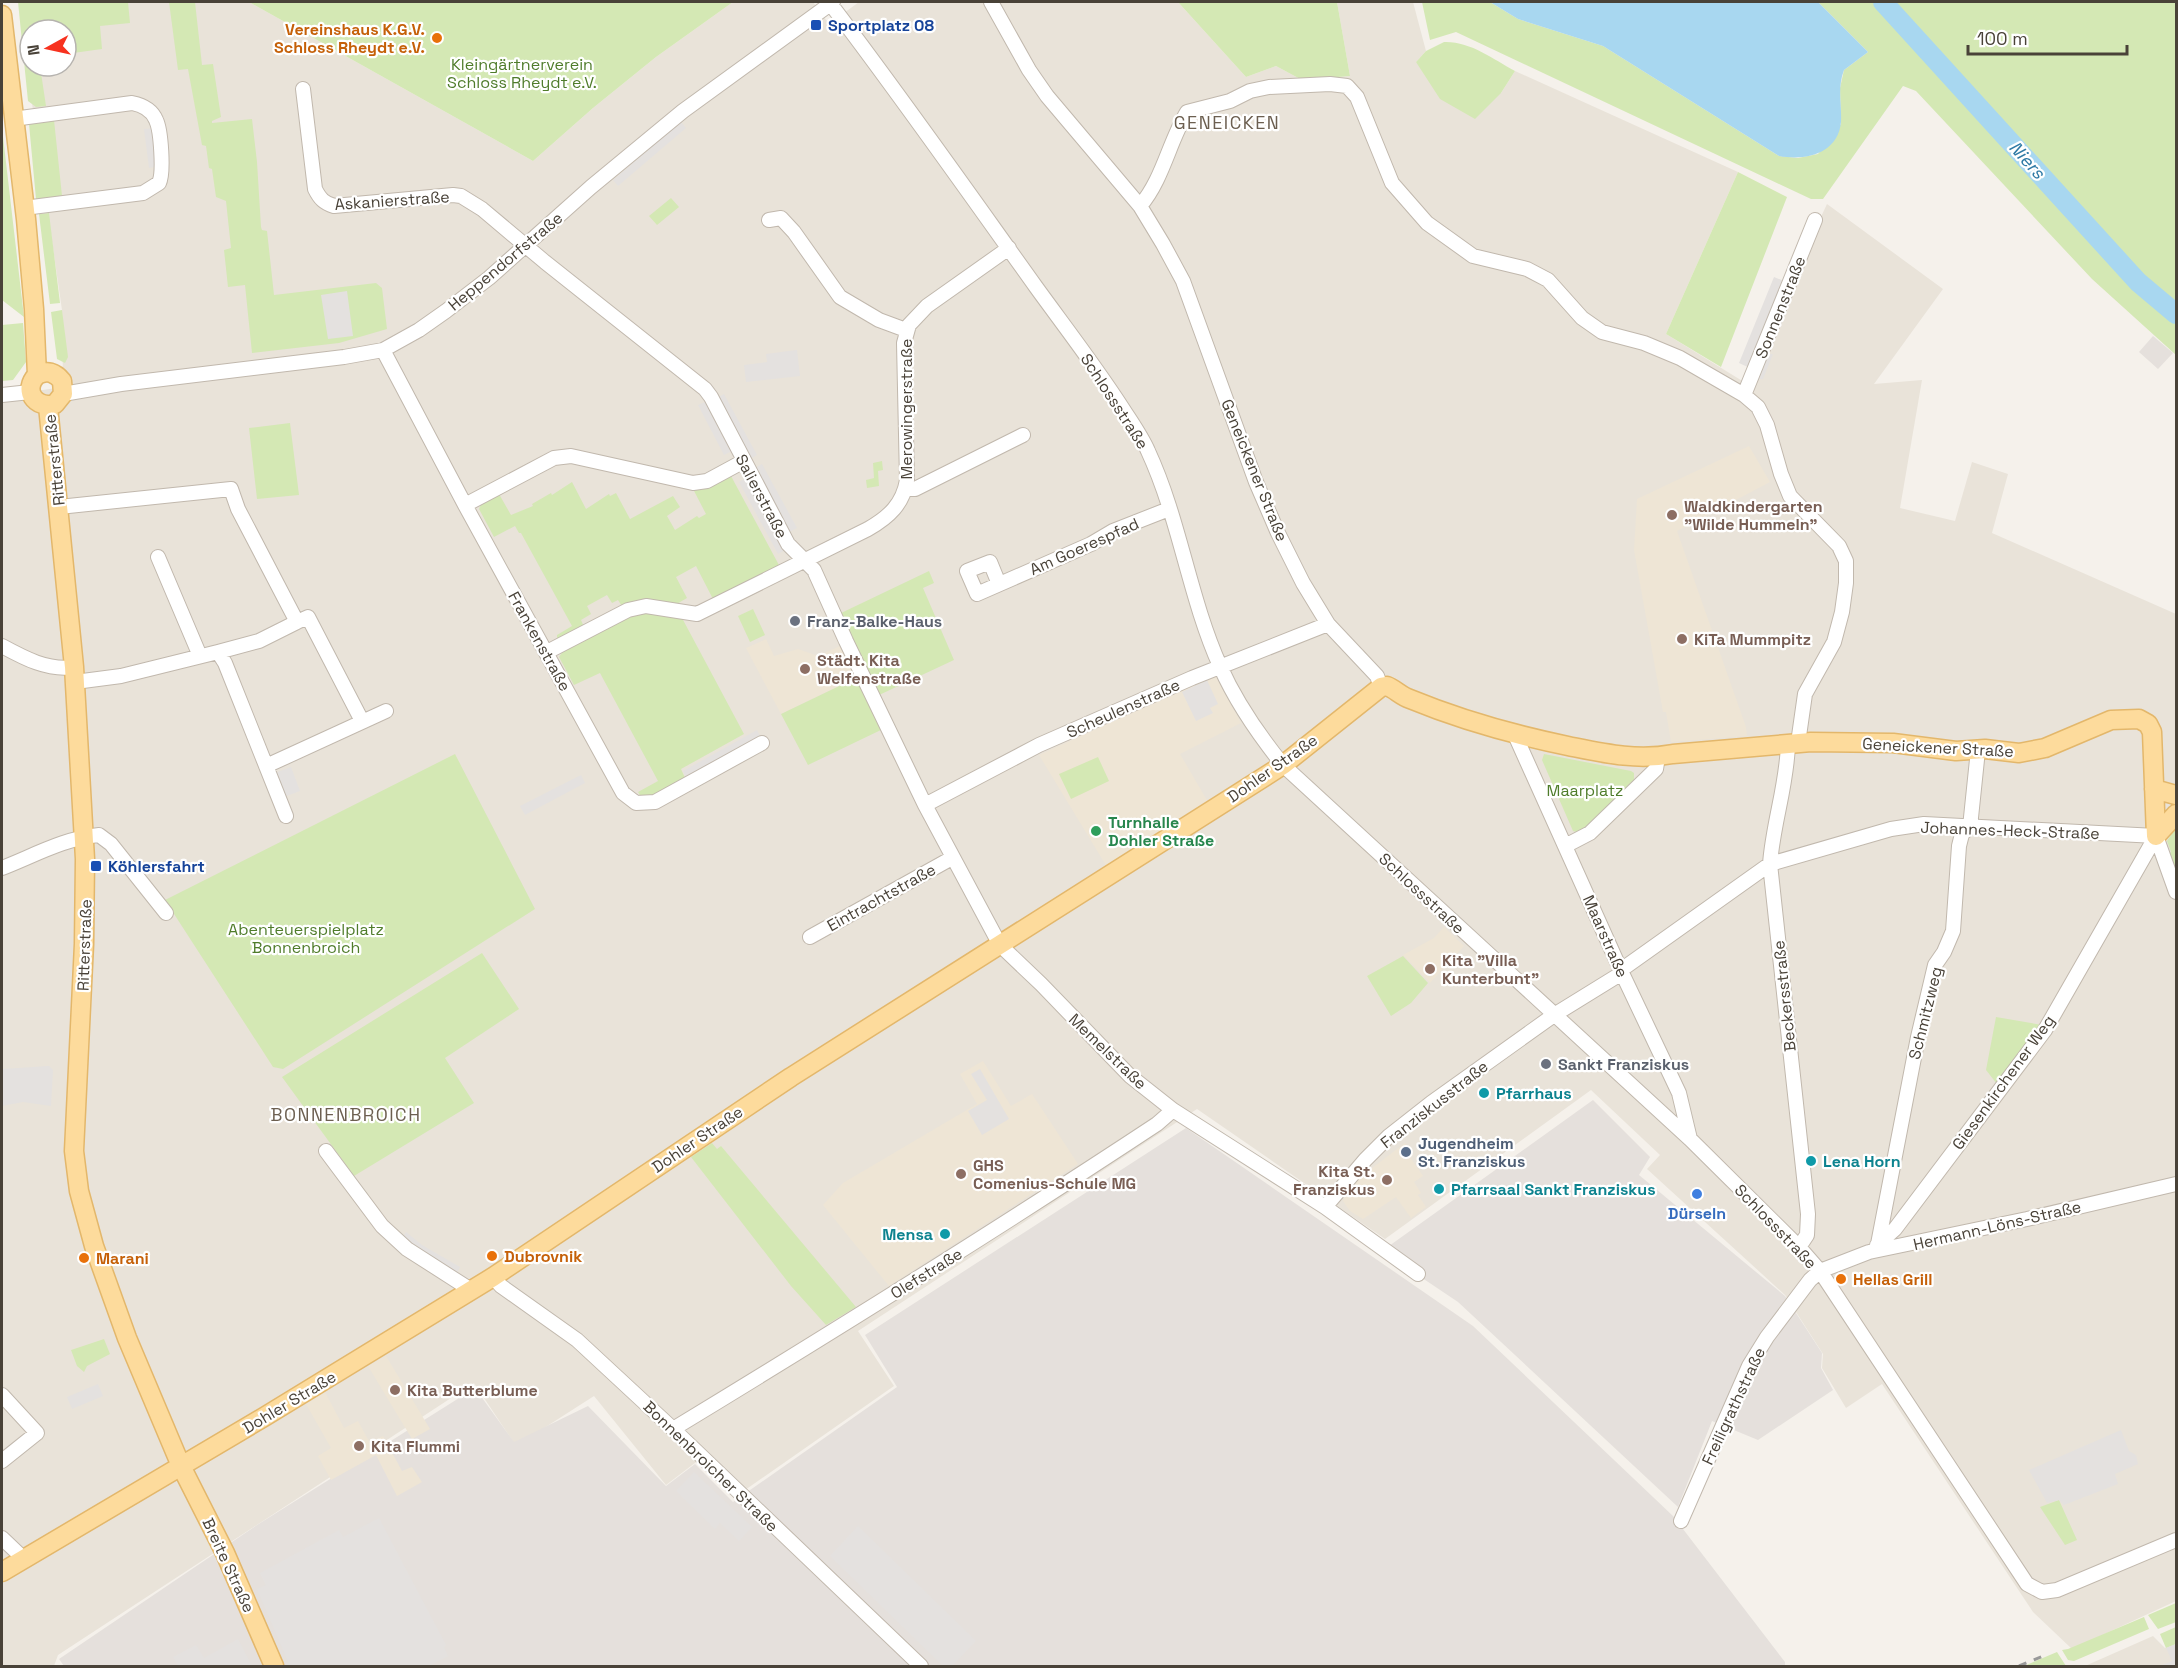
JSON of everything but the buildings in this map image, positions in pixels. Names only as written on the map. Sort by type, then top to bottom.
[{"type":"main road","points":[[2,15],[34,309],[49,383]]},
{"type":"main road","name":"Ritterstraße","points":[[49,383],[36,402],[48,406],[59,507],[74,675],[86,894],[74,1151],[79,1191],[94,1246],[127,1338],[181,1466]]},
{"type":"main road","name":"Geneickener Straße","points":[[1381,687],[1387,686],[1410,699],[1515,735],[1617,756],[1658,757],[1793,743],[1893,743],[1956,751],[2019,753],[2045,748],[2111,720],[2139,719],[2148,724],[2152,732],[2156,836]]},
{"type":"main road","name":"Dohler Straße","points":[[2,1572],[269,1414],[493,1277],[791,1077],[1283,765],[1381,687]]},
{"type":"main road","points":[[2154,789],[2176,795]]},
{"type":"main road","points":[[2156,836],[2176,814]]},
{"type":"main road","name":"Breite Straße","points":[[181,1466],[225,1553],[274,1666]]},
{"type":"street","name":"Heppendorfstraße","points":[[2,394],[49,383],[121,384],[344,357],[383,350],[420,330],[489,278],[683,111],[830,2]]},
{"type":"street","name":"Schlossstraße","points":[[830,2],[1109,387],[1132,424],[1148,451],[1220,667],[1242,709],[1260,737],[1283,765],[1690,1139],[1799,1247],[1820,1271],[2022,1577],[2034,1589],[2042,1592],[2057,1590],[2176,1540]]},
{"type":"street","name":"Geneickener Straße","points":[[991,2],[1029,70],[1047,96],[1140,206],[1183,281],[1256,482],[1278,533],[1303,583],[1328,624],[1377,676],[1381,687]]},
{"type":"street","points":[[1140,206],[1152,192],[1179,125],[1187,112],[1230,101],[1250,91],[1269,87],[1330,84],[1347,86],[1357,97],[1392,183],[1427,223],[1473,256],[1527,269],[1548,280],[1582,318],[1602,332],[1644,343],[1680,358],[1744,395],[1758,407],[1767,425],[1790,496],[1839,546],[1846,561],[1842,612],[1834,642],[1805,694],[1793,743]]},
{"type":"street","name":"Askanierstraße","points":[[303,89],[315,189],[319,198],[326,204],[334,206],[461,196],[482,209],[526,244]]},
{"type":"street","points":[[13,119],[138,104],[145,107],[156,120],[163,169],[159,183],[143,193],[24,208]]},
{"type":"street","name":"Merowingerstraße","points":[[769,220],[781,218],[794,232],[840,297],[879,320],[906,330]]},
{"type":"street","name":"Sonnenstraße","points":[[1744,395],[1815,220]]},
{"type":"street","name":"Salierstraße","points":[[526,244],[545,262],[705,389],[788,544],[814,570],[925,805]]},
{"type":"street","name":"Merowingerstraße","points":[[546,652],[628,610],[646,606],[697,615],[880,522],[894,511],[906,489],[903,355],[906,330],[917,314],[927,306],[1009,248]]},
{"type":"street","name":"Frankenstraße","points":[[383,350],[623,793],[636,803],[655,802],[762,743]]},
{"type":"street","name":"Merowingerstraße","points":[[906,489],[915,489],[1023,435]]},
{"type":"street","points":[[465,505],[554,458],[571,456],[693,483],[707,481],[744,461]]},
{"type":"street","points":[[59,507],[231,489],[238,509],[297,622]]},
{"type":"street","name":"Am Goerespfad","points":[[999,584],[1091,544],[1113,531],[1169,509]]},
{"type":"street","points":[[158,557],[200,656]]},
{"type":"street","points":[[2,646],[39,663],[63,669],[74,675],[121,676],[259,640],[308,617],[362,721]]},
{"type":"street","name":"Scheulenstraße","points":[[925,805],[1039,745],[1220,667],[1328,624]]},
{"type":"street","points":[[218,652],[225,663],[286,816]]},
{"type":"street","points":[[266,766],[386,711]]},
{"type":"street","name":"Maarstraße","points":[[1515,735],[1621,972],[1679,1093],[1690,1139]]},
{"type":"street","name":"Beckersstraße","points":[[1793,743],[1786,770],[1770,864],[1808,1214],[1807,1234],[1799,1247]]},
{"type":"street","name":"Schmitzweg","points":[[1874,1248],[1935,965],[1944,952],[1953,931],[1959,846],[1962,834],[1970,827],[1978,750]]},
{"type":"street","points":[[1565,846],[1590,833],[1656,769],[1658,757]]},
{"type":"street","name":"Memelstraße","points":[[925,805],[1000,945],[1130,1076],[1173,1110],[1325,1207],[1418,1274]]},
{"type":"street","name":"Johannes-Heck-Straße","points":[[1554,1014],[1621,972],[1770,864],[1892,829],[1924,824],[2156,836]]},
{"type":"street","points":[[2,868],[84,837],[99,835],[111,844],[166,913]]},
{"type":"street","name":"Geneickener Straße","points":[[2156,836],[2176,892]]},
{"type":"street","name":"Giesenkirchener Weg","points":[[1874,1248],[1895,1228],[2045,1030],[2156,836]]},
{"type":"street","name":"Eintrachtstraße","points":[[810,937],[952,858]]},
{"type":"street","name":"Franziskusstraße","points":[[1325,1207],[1389,1136],[1554,1014]]},
{"type":"street","name":"Olefstraße","points":[[673,1429],[1025,1211],[1157,1124],[1173,1110]]},
{"type":"street","points":[[326,1151],[382,1227],[407,1249],[471,1290]]},
{"type":"street","name":"Hermann-Löns-Straße","points":[[1820,1271],[1874,1248],[2027,1219],[2176,1184]]},
{"type":"street","name":"Freiligrathstraße","points":[[1681,1521],[1749,1366],[1767,1337],[1810,1280],[1820,1271]]},
{"type":"street","name":"Bonnenbroicher Straße","points":[[493,1277],[501,1286],[577,1340],[921,1666]]},
{"type":"street","points":[[2,1395],[37,1433],[2,1461]]},
{"type":"street","points":[[2,1538],[24,1560]]},
{"type":"shaded area","points":[[123,2],[249,2],[533,161],[656,57],[733,2],[813,2],[829,24],[859,2],[1178,2],[1246,77],[1276,66],[1302,80],[1350,76],[1337,2],[1413,2],[1426,51],[1416,62],[1501,93],[1515,71],[1738,172],[1666,334],[1744,382],[1827,204],[1943,289],[1874,384],[1922,380],[1900,508],[1955,521],[1972,462],[2008,474],[1992,533],[2176,614],[2176,1601],[2072,1649],[2033,1612],[1882,1384],[1846,1408],[1822,1368],[1823,1354],[1785,1295],[1647,1169],[1660,1155],[1591,1090],[1385,1239],[1197,1109],[858,1331],[894,1386],[745,1490],[708,1453],[666,1485],[594,1396],[516,1446],[474,1383],[58,1655],[54,1666],[2,1666],[2,396],[63,387],[62,310],[28,78],[78,78],[78,26]]},
{"type":"shaded area","points":[[681,122],[686,128],[618,186],[613,180]]},
{"type":"shaded area","points":[[155,128],[160,166],[149,168],[144,129]]},
{"type":"shaded area","points":[[1774,277],[1789,283],[1761,354],[1773,354],[1763,379],[1750,380],[1754,370],[1739,363]]},
{"type":"shaded area","points":[[347,291],[353,336],[328,339],[321,295]]},
{"type":"shaded area","points":[[2153,336],[2173,353],[2158,369],[2139,352]]},
{"type":"shaded area","points":[[797,350],[800,376],[746,382],[744,365],[767,362],[766,354]]},
{"type":"shaded area","points":[[724,394],[757,455],[750,459],[717,398]]},
{"type":"shaded area","points":[[705,402],[732,451],[724,455],[698,405]]},
{"type":"shaded area","points":[[1749,446],[1770,482],[1677,531],[1746,727],[1747,736],[1671,742],[1666,712],[1663,712],[1634,550],[1637,499]]},
{"type":"shaded area","points":[[762,464],[797,528],[789,532],[755,468]]},
{"type":"shaded area","points":[[746,478],[785,550],[778,554],[739,482]]},
{"type":"shaded area","name":"Städt. Kita Welfenstraße","points":[[766,639],[774,656],[798,649],[818,656],[842,645],[858,677],[781,714],[746,648]]},
{"type":"shaded area","points":[[1215,675],[1241,723],[1180,754],[1208,802],[1107,867],[1039,755]]},
{"type":"shaded area","points":[[1207,680],[1218,704],[1210,708],[1213,713],[1196,721],[1182,692]]},
{"type":"shaded area","points":[[757,730],[761,738],[687,779],[683,771]]},
{"type":"shaded area","points":[[291,767],[300,791],[284,797],[275,773]]},
{"type":"shaded area","points":[[581,775],[585,783],[525,815],[520,806]]},
{"type":"shaded area","name":"Kita \"Villa Kunterbunt\"","points":[[1444,927],[1464,946],[1430,983],[1403,955],[1434,938]]},
{"type":"shaded area","name":"GHS Comenius-Schule MG","points":[[983,1061],[1011,1106],[1032,1094],[1078,1164],[889,1286],[823,1205],[843,1183],[977,1104],[960,1074]]},
{"type":"shaded area","points":[[49,1066],[53,1070],[51,1106],[23,1102],[2,1106],[2,1069]]},
{"type":"shaded area","points":[[980,1069],[1009,1119],[982,1135],[968,1111],[987,1100],[971,1074]]},
{"type":"shaded area","points":[[1593,1100],[1650,1157],[1639,1175],[1785,1296],[1822,1353],[1821,1368],[1833,1390],[1758,1440],[1712,1421],[1678,1507],[1458,1302],[1382,1251]]},
{"type":"shaded area","points":[[1186,1128],[1473,1326],[1673,1516],[1785,1662],[1785,1666],[64,1666],[59,1659],[257,1525],[475,1388],[514,1442],[588,1406],[666,1486],[695,1464],[733,1502],[897,1387],[865,1335]]},
{"type":"shaded area","name":"Kita St. Franziskus","points":[[1405,1143],[1413,1155],[1410,1157],[1423,1176],[1414,1182],[1421,1193],[1418,1195],[1426,1207],[1411,1218],[1396,1197],[1363,1219],[1350,1211],[1343,1201],[1348,1191],[1359,1178]]},
{"type":"shaded area","points":[[406,1232],[422,1245],[460,1267],[456,1275],[401,1240]]},
{"type":"shaded area","name":"Kita Butterblume","points":[[386,1356],[430,1429],[412,1439],[368,1366]]},
{"type":"shaded area","points":[[98,1384],[103,1396],[72,1409],[67,1397]]},
{"type":"shaded area","name":"Kita Flummi","points":[[325,1392],[344,1428],[358,1421],[370,1443],[383,1436],[402,1471],[412,1467],[422,1482],[397,1496],[376,1455],[331,1480],[318,1456],[331,1448],[306,1404]]},
{"type":"shaded area","points":[[2121,1430],[2129,1451],[2136,1455],[2138,1464],[2115,1474],[2118,1484],[2064,1505],[2059,1500],[2047,1503],[2029,1470]]},
{"type":"shaded area","points":[[694,1472],[752,1527],[739,1541],[720,1523],[715,1529],[676,1491]]},
{"type":"shaded area","points":[[379,1518],[446,1645],[444,1647],[448,1656],[428,1666],[290,1666],[257,1589],[266,1585],[260,1573],[339,1530],[343,1537]]},
{"type":"shaded area","points":[[858,1526],[976,1641],[952,1666],[943,1666],[830,1556]]},
{"type":"shaded area","points":[[2153,1636],[2165,1648],[2176,1644],[2176,1666],[2085,1666]]},
{"type":"shaded area","points":[[238,1639],[252,1666],[178,1666],[173,1657],[196,1645],[204,1658]]},
{"type":"shaded area","points":[[2176,1644],[2176,1666],[2160,1666],[2172,1661],[2166,1648]]},
{"type":"green space","points":[[18,2],[128,2],[130,23],[100,26],[102,49],[78,52],[78,18],[20,18]]},
{"type":"green space","points":[[169,2],[195,2],[202,65],[213,64],[221,117],[212,123],[252,119],[261,227],[262,230],[267,231],[274,295],[376,283],[382,288],[387,329],[339,343],[252,353],[245,285],[228,287],[224,250],[231,248],[226,201],[216,197],[206,146],[202,145],[188,69],[178,70]]},
{"type":"green space","name":"Kleingärtnerverein Schloss Rheydt e.V.","points":[[249,2],[733,2],[656,57],[533,161]]},
{"type":"green space","points":[[1178,2],[1337,2],[1350,76],[1302,80],[1276,66],[1246,77]]},
{"type":"green space","points":[[1422,2],[1490,2],[1518,19],[1603,46],[1779,156],[1798,158],[1818,154],[1841,124],[1840,88],[1844,70],[1868,52],[1818,2],[2176,2],[2176,355],[2092,279],[1916,91],[1903,86],[1823,199],[1811,199],[1456,32],[1430,40]]},
{"type":"green space","points":[[1444,42],[1463,44],[1515,71],[1501,93],[1475,119],[1440,99],[1416,62],[1426,51]]},
{"type":"green space","points":[[26,78],[42,78],[46,106],[36,107],[28,101]]},
{"type":"green space","points":[[54,120],[62,196],[36,199],[29,124]]},
{"type":"green space","points":[[2,128],[24,317],[2,300]]},
{"type":"green space","points":[[1738,172],[1787,197],[1721,367],[1666,334]]},
{"type":"green space","points":[[671,198],[679,207],[657,225],[649,216]]},
{"type":"green space","points":[[49,213],[60,303],[50,304],[39,214]]},
{"type":"green space","points":[[62,310],[68,357],[65,363],[57,359],[51,312]]},
{"type":"green space","points":[[23,323],[26,362],[13,380],[2,381],[2,325]]},
{"type":"green space","points":[[290,423],[299,495],[257,499],[249,428]]},
{"type":"green space","points":[[882,461],[883,470],[878,471],[879,486],[867,488],[866,480],[874,478],[873,463]]},
{"type":"green space","points":[[731,476],[780,567],[713,599],[696,566],[676,577],[687,598],[675,605],[623,608],[618,600],[612,603],[607,595],[587,606],[591,614],[581,620],[584,627],[557,642],[557,635],[572,626],[521,533],[515,526],[494,537],[479,509],[481,504],[499,494],[511,515],[533,506],[532,504],[572,482],[586,509],[609,494],[610,496],[616,493],[630,519],[673,496],[680,507],[667,516],[675,530],[697,516],[699,518],[706,514],[693,489],[709,487]]},
{"type":"green space","points":[[929,571],[934,583],[923,588],[954,660],[877,696],[839,614]]},
{"type":"green space","points":[[753,609],[765,635],[750,642],[738,616]]},
{"type":"green space","points":[[642,611],[682,618],[744,734],[681,769],[686,780],[655,797],[642,799],[638,792],[658,781],[600,673],[574,685],[559,657],[563,651]]},
{"type":"green space","points":[[858,677],[883,729],[808,765],[781,714]]},
{"type":"green space","name":"Abenteuerspielplatz Bonnenbroich","points":[[455,754],[535,909],[283,1069],[273,1067],[165,900]]},
{"type":"green space","name":"Maarplatz","points":[[1544,754],[1631,771],[1634,773],[1634,782],[1579,833],[1573,831],[1542,760]]},
{"type":"green space","points":[[1098,757],[1109,781],[1071,799],[1059,774]]},
{"type":"green space","points":[[2176,828],[2176,875],[2168,854],[2171,852],[2167,841]]},
{"type":"green space","points":[[482,953],[519,1009],[445,1058],[474,1103],[354,1176],[282,1077]]},
{"type":"green space","points":[[1403,956],[1428,983],[1411,1003],[1391,1016],[1367,976]]},
{"type":"green space","points":[[1996,1017],[2042,1025],[1997,1084],[1986,1070]]},
{"type":"green space","points":[[712,1143],[717,1149],[721,1146],[856,1307],[826,1325],[791,1286],[691,1157]]},
{"type":"green space","points":[[104,1339],[110,1354],[87,1366],[84,1372],[77,1366],[71,1350]]},
{"type":"green space","points":[[2059,1500],[2077,1540],[2065,1545],[2040,1507]]},
{"type":"green space","points":[[2176,1603],[2176,1622],[2158,1629],[2148,1615]]},
{"type":"green space","points":[[2144,1617],[2149,1629],[2074,1661],[2068,1660],[2062,1650],[2068,1649]]},
{"type":"green space","points":[[2176,1627],[2176,1644],[2166,1648],[2160,1634]]},
{"type":"green space","points":[[2057,1652],[2066,1666],[2024,1666]]},
{"type":"water","points":[[1490,2],[1818,2],[1868,52],[1844,70],[1840,90],[1841,122],[1834,142],[1819,153],[1809,156],[1779,156],[1603,46],[1518,19]]},
{"type":"waterway","name":"Niers","points":[[1883,2],[2138,282],[2176,314]]},
{"type":"railway","points":[[2019,1666],[2043,1656]]},
{"type":"place","name":"Sportplatz 08","points":[[816,25]]},
{"type":"place","name":"Vereinshaus K.G.V. Schloss Rheydt e.V.","points":[[437,38]]},
{"type":"place","name":"Waldkindergarten \"Wilde Hummeln\"","points":[[1672,515]]},
{"type":"place","name":"Franz-Balke-Haus","points":[[795,621]]},
{"type":"place","name":"KiTa Mummpitz","points":[[1682,639]]},
{"type":"place","name":"Städt. Kita Welfenstraße","points":[[805,669]]},
{"type":"place","name":"Turnhalle Dohler Straße","points":[[1096,831]]},
{"type":"place","name":"Köhlersfahrt","points":[[96,866]]},
{"type":"place","name":"Kita \"Villa Kunterbunt\"","points":[[1430,969]]},
{"type":"place","name":"Sankt Franziskus","points":[[1546,1064]]},
{"type":"place","name":"Pfarrhaus","points":[[1484,1093]]},
{"type":"place","name":"Jugendheim St. Franziskus","points":[[1406,1152]]},
{"type":"place","name":"Lena Horn","points":[[1811,1161]]},
{"type":"place","name":"GHS Comenius-Schule MG","points":[[961,1174]]},
{"type":"place","name":"Kita St. Franziskus","points":[[1387,1180]]},
{"type":"place","name":"Pfarrsaal Sankt Franziskus","points":[[1439,1189]]},
{"type":"place","name":"Dürseln","points":[[1697,1194]]},
{"type":"place","name":"Mensa","points":[[945,1234]]},
{"type":"place","name":"Dubrovnik","points":[[492,1256]]},
{"type":"place","name":"Marani","points":[[84,1258]]},
{"type":"place","name":"Hellas Grill","points":[[1841,1279]]},
{"type":"place","name":"Kita Butterblume","points":[[395,1390]]},
{"type":"place","name":"Kita Flummi","points":[[359,1446]]},
{"type":"district","name":"GENEICKEN","points":[[1227,123]]},
{"type":"district","name":"BONNENBROICH","points":[[346,1115]]}]
